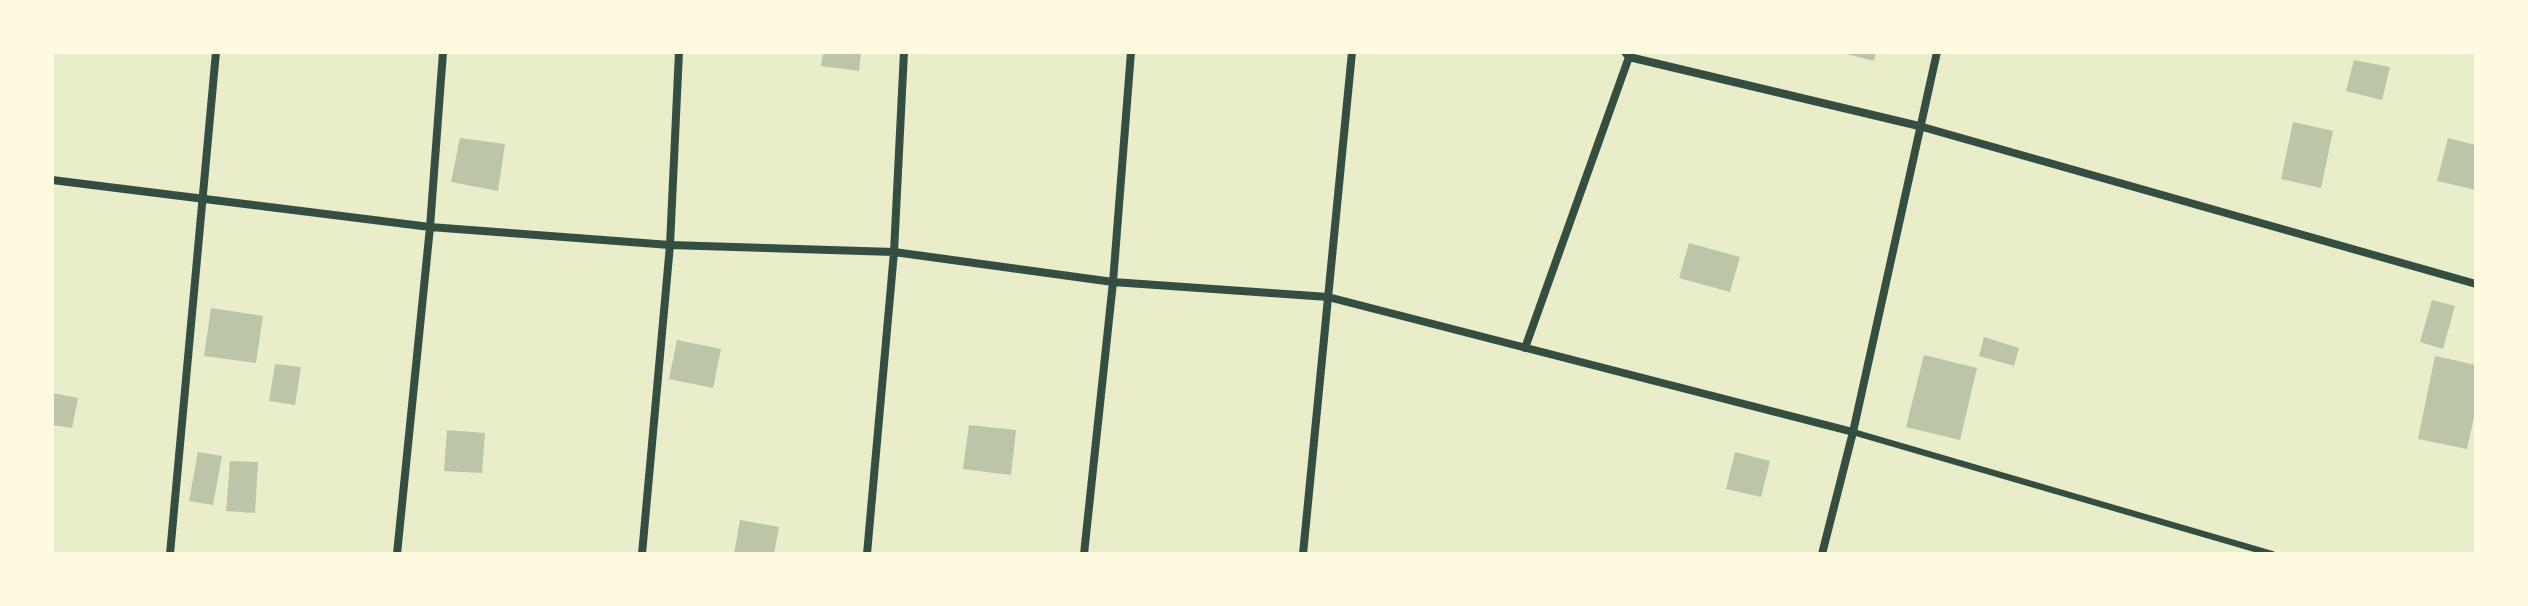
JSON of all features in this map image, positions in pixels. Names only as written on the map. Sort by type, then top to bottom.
[{"type":"street","points":[[170,554],[216,52]]},
{"type":"street","points":[[397,554],[430,227],[443,52]]},
{"type":"street","points":[[642,554],[670,245],[679,52]]},
{"type":"street","points":[[867,554],[894,252],[904,52]]},
{"type":"street","points":[[1084,554],[1113,282],[1131,52]]},
{"type":"street","points":[[1303,554],[1352,52]]},
{"type":"street","points":[[1822,554],[1853,432],[1937,52]]},
{"type":"street","points":[[1525,348],[1627,54],[1919,126],[2476,284]]},
{"type":"street","points":[[52,180],[430,227],[670,245],[894,252],[1113,282],[1328,297],[1853,432]]},
{"type":"lane","points":[[1853,432],[2272,554]]},
{"type":"building","points":[[823,52],[861,52],[859,71],[821,66]]},
{"type":"building","points":[[1839,52],[1876,52],[1874,61]]},
{"type":"building","points":[[2354,60],[2390,67],[2382,100],[2346,91]]},
{"type":"building","points":[[2293,122],[2333,131],[2321,188],[2281,179]]},
{"type":"building","points":[[460,138],[505,144],[498,191],[451,182]]},
{"type":"building","points":[[2448,138],[2476,145],[2476,190],[2437,181]]},
{"type":"building","points":[[1689,243],[1740,257],[1730,292],[1679,278]]},
{"type":"building","points":[[2432,300],[2455,306],[2443,349],[2420,342]]},
{"type":"building","points":[[211,308],[263,316],[256,363],[204,356]]},
{"type":"building","points":[[1984,337],[2019,348],[2014,366],[1979,356]]},
{"type":"building","points":[[677,340],[721,349],[713,388],[669,379]]},
{"type":"building","points":[[1924,355],[1977,368],[1960,440],[1906,427]]},
{"type":"building","points":[[2435,356],[2476,365],[2476,408],[2467,449],[2418,439]]},
{"type":"building","points":[[275,364],[301,367],[295,405],[269,401]]},
{"type":"building","points":[[52,393],[78,398],[72,428],[52,425]]},
{"type":"building","points":[[969,425],[1016,430],[1011,475],[963,469]]},
{"type":"building","points":[[447,430],[485,433],[482,473],[444,471]]},
{"type":"building","points":[[198,452],[222,456],[213,505],[189,501]]},
{"type":"building","points":[[1735,452],[1770,461],[1761,497],[1726,489]]},
{"type":"building","points":[[230,461],[258,462],[255,513],[226,511]]},
{"type":"building","points":[[740,520],[779,527],[774,554],[734,554]]}]
